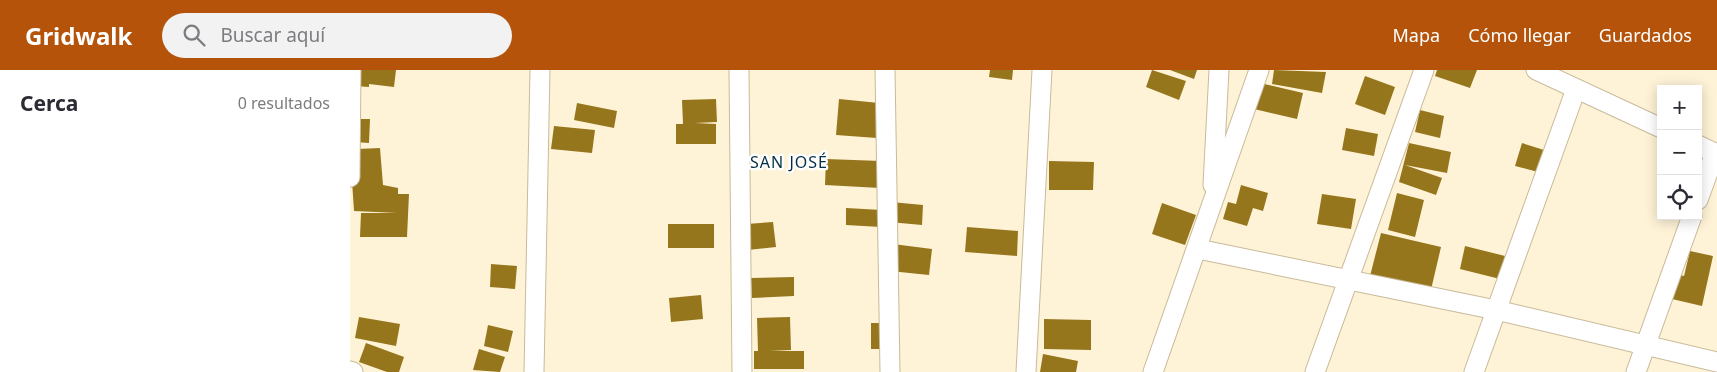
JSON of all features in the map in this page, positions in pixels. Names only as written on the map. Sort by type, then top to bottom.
[{"type":"street","points":[[350,176],[351,70]]},
{"type":"street","points":[[534,372],[540,70]]},
{"type":"street","points":[[739,70],[742,372]]},
{"type":"street","points":[[886,70],[890,372]]},
{"type":"street","points":[[1026,372],[1042,70]]},
{"type":"street","points":[[1211,208],[1219,70]]},
{"type":"street","points":[[1153,372],[1259,70]]},
{"type":"street","points":[[1315,372],[1424,70]]},
{"type":"street","points":[[1536,70],[1657,126]]},
{"type":"street","points":[[1474,372],[1576,89]]},
{"type":"street","points":[[1702,184],[1710,151]]},
{"type":"street","points":[[1636,372],[1691,220]]},
{"type":"street","points":[[1198,248],[1496,310],[1717,362]]},
{"type":"building","points":[[357,70],[396,70],[394,87],[369,84],[369,87],[355,86]]},
{"type":"building","points":[[990,70],[1013,70],[1012,80],[989,77]]},
{"type":"building","points":[[1152,70],[1186,81],[1179,100],[1146,87]]},
{"type":"building","points":[[1170,70],[1197,70],[1194,79]]},
{"type":"building","points":[[1274,70],[1326,72],[1322,93],[1272,84]]},
{"type":"building","points":[[1437,70],[1477,70],[1470,88],[1435,76]]},
{"type":"building","points":[[1365,76],[1395,87],[1385,115],[1355,104]]},
{"type":"building","points":[[1260,83],[1303,93],[1297,119],[1254,109]]},
{"type":"building","points":[[716,99],[717,122],[695,123],[716,124],[716,144],[676,144],[676,124],[683,124],[682,100]]},
{"type":"building","points":[[839,99],[879,103],[877,138],[836,135]]},
{"type":"building","points":[[577,103],[617,111],[614,128],[574,120]]},
{"type":"building","points":[[1420,110],[1444,116],[1440,138],[1415,132]]},
{"type":"building","points":[[356,119],[370,119],[369,143],[355,142]]},
{"type":"building","points":[[554,126],[595,130],[592,153],[551,149]]},
{"type":"building","points":[[1346,128],[1378,134],[1374,156],[1342,150]]},
{"type":"building","points":[[1409,143],[1451,152],[1447,173],[1405,165],[1442,178],[1436,195],[1399,182]]},
{"type":"building","points":[[1522,143],[1544,150],[1538,172],[1515,166]]},
{"type":"building","points":[[380,148],[383,185],[398,188],[398,194],[409,194],[407,237],[360,237],[361,213],[397,213],[354,211],[352,181],[359,182],[357,149]]},
{"type":"building","points":[[826,159],[881,161],[880,188],[825,185]]},
{"type":"building","points":[[1049,161],[1094,162],[1093,190],[1049,190]]},
{"type":"building","points":[[1241,185],[1268,193],[1263,211],[1253,208],[1247,226],[1223,219],[1228,202],[1236,204]]},
{"type":"building","points":[[1397,193],[1424,200],[1415,237],[1388,230]]},
{"type":"building","points":[[1322,194],[1356,199],[1351,229],[1317,224]]},
{"type":"building","points":[[891,202],[923,205],[922,225],[889,222]]},
{"type":"building","points":[[1162,203],[1196,215],[1185,245],[1152,234]]},
{"type":"building","points":[[846,208],[882,210],[881,227],[846,225]]},
{"type":"building","points":[[773,222],[776,247],[748,250],[746,224]]},
{"type":"building","points":[[668,224],[714,224],[714,248],[668,248]]},
{"type":"building","points":[[967,227],[1018,231],[1017,256],[965,252]]},
{"type":"building","points":[[1381,233],[1441,247],[1430,294],[1369,280]]},
{"type":"building","points":[[893,244],[932,249],[929,275],[890,271]]},
{"type":"building","points":[[1465,246],[1505,256],[1500,279],[1460,269]]},
{"type":"building","points":[[1690,251],[1713,256],[1702,306],[1672,299],[1677,274],[1684,276]]},
{"type":"building","points":[[491,264],[517,266],[515,289],[490,287]]},
{"type":"building","points":[[794,277],[794,296],[752,298],[751,278]]},
{"type":"building","points":[[701,295],[703,319],[671,322],[669,298]]},
{"type":"building","points":[[359,317],[400,324],[396,346],[355,338]]},
{"type":"building","points":[[790,317],[791,350],[770,351],[804,351],[804,369],[754,369],[754,351],[758,351],[757,318]]},
{"type":"building","points":[[1044,319],[1091,320],[1091,350],[1044,349]]},
{"type":"building","points":[[871,323],[886,323],[886,349],[871,349]]},
{"type":"building","points":[[488,325],[513,331],[508,352],[484,346]]},
{"type":"building","points":[[366,343],[404,357],[399,372],[387,372],[359,362]]},
{"type":"building","points":[[479,349],[505,357],[500,372],[473,370]]},
{"type":"building","points":[[1043,354],[1078,361],[1076,372],[1040,372]]},
{"type":"district","name":"SAN JOSÉ","points":[[789,162]]}]
